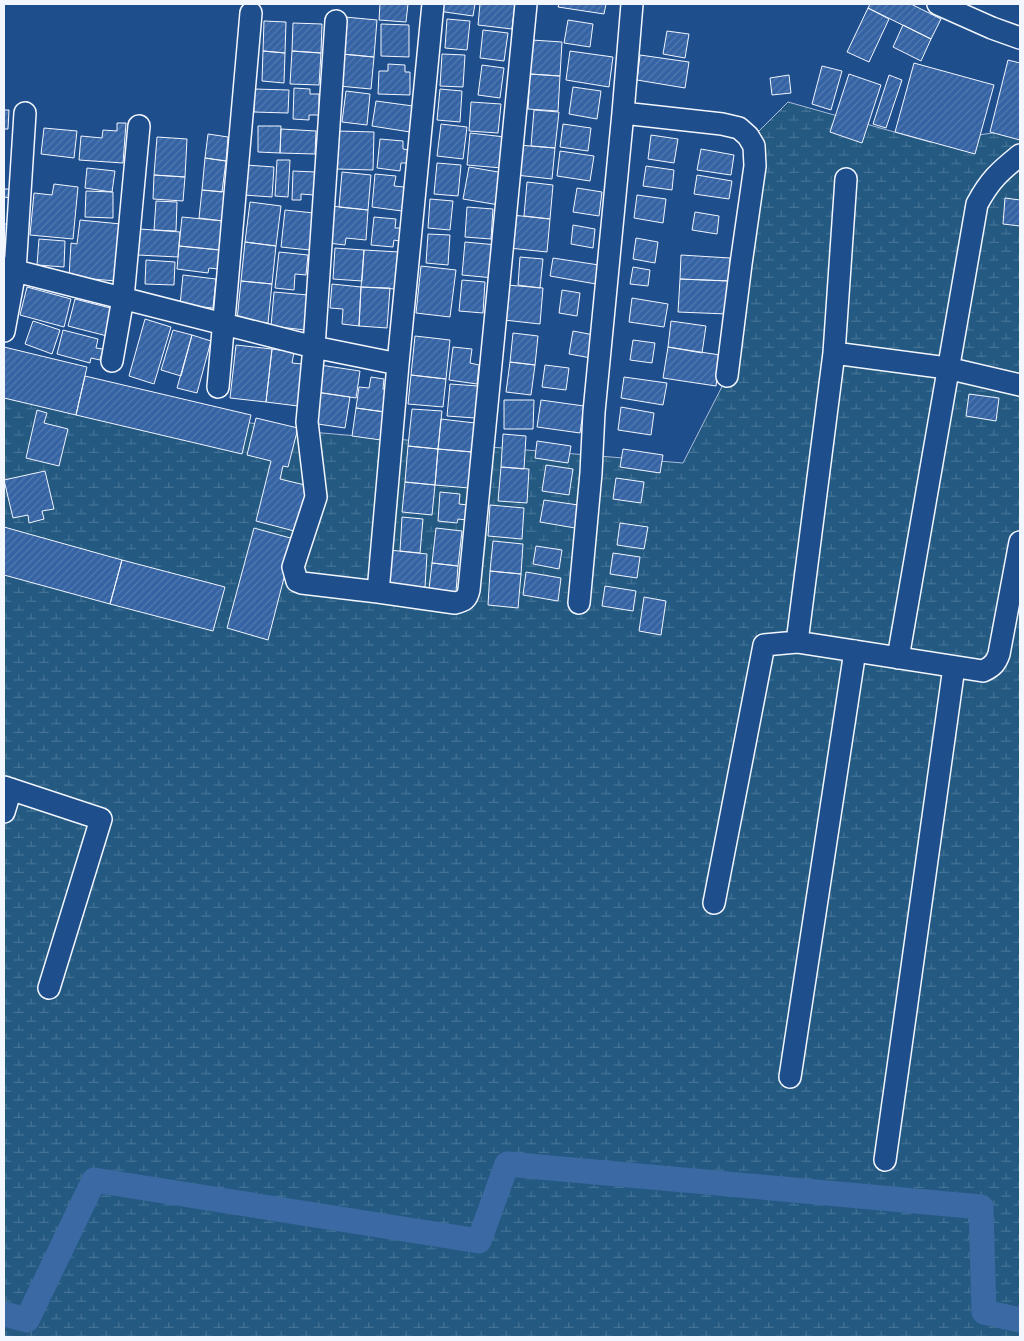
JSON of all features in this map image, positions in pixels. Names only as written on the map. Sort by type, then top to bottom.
[{"type":"street","points":[[378,592],[433,4]]},
{"type":"street","points":[[336,21],[314,347],[307,422],[316,497],[293,567],[294,574],[297,581],[302,583],[455,603],[462,602],[468,598],[470,590],[526,4]]},
{"type":"street","points":[[579,604],[591,473],[594,412],[632,4]]},
{"type":"street","points":[[938,4],[1020,38]]},
{"type":"street","points":[[218,387],[251,13]]},
{"type":"street","points":[[4,331],[25,113]]},
{"type":"street","points":[[623,113],[739,128],[748,136],[754,146],[755,166],[727,376]]},
{"type":"street","points":[[112,361],[123,298],[139,126]]},
{"type":"street","points":[[898,658],[977,204],[994,176],[1020,155]]},
{"type":"street","points":[[797,642],[834,352],[846,179]]},
{"type":"street","points":[[9,269],[314,347],[398,364]]},
{"type":"street","points":[[834,352],[947,368],[1020,385]]},
{"type":"street","points":[[714,903],[764,645],[797,642],[983,671],[991,668],[997,660],[1020,542]]},
{"type":"street","points":[[790,1077],[855,651]]},
{"type":"street","points":[[885,1160],[954,667]]},
{"type":"street","points":[[4,812],[7,788],[101,819],[49,988]]},
{"type":"green space","points":[[788,102],[930,142],[1020,129],[1020,1337],[4,1337],[4,381],[298,431],[683,463],[733,365],[749,141]]},
{"type":"building","points":[[380,4],[408,4],[406,22],[379,20]]},
{"type":"building","points":[[439,4],[475,4],[473,16],[438,11]]},
{"type":"building","points":[[480,4],[515,4],[512,29],[478,25]]},
{"type":"building","points":[[559,4],[606,4],[604,14],[558,7]]},
{"type":"building","points":[[870,4],[911,4],[941,19],[931,39],[868,8]]},
{"type":"building","points":[[868,8],[889,19],[869,62],[847,52]]},
{"type":"building","points":[[345,17],[377,20],[374,57],[342,54]]},
{"type":"building","points":[[447,19],[470,21],[467,50],[445,48]]},
{"type":"building","points":[[568,20],[593,24],[590,47],[564,43]]},
{"type":"building","points":[[264,21],[286,22],[285,53],[263,51]]},
{"type":"building","points":[[293,23],[322,24],[321,53],[292,51]]},
{"type":"building","points":[[381,24],[409,25],[409,57],[381,56]]},
{"type":"building","points":[[903,25],[931,39],[921,61],[893,47]]},
{"type":"building","points":[[483,30],[508,33],[504,61],[480,58]]},
{"type":"building","points":[[667,31],[689,34],[685,58],[663,54]]},
{"type":"building","points":[[532,40],[562,42],[560,76],[530,74]]},
{"type":"building","points":[[263,51],[285,53],[284,83],[262,81]]},
{"type":"building","points":[[292,51],[321,53],[319,85],[290,84]]},
{"type":"building","points":[[570,51],[613,57],[609,87],[566,80]]},
{"type":"building","points":[[342,54],[374,57],[371,89],[339,86]]},
{"type":"building","points":[[442,54],[465,55],[463,87],[440,86]]},
{"type":"building","points":[[640,55],[689,62],[685,88],[637,80]]},
{"type":"building","points":[[1008,60],[1020,63],[1020,140],[990,132]]},
{"type":"building","points":[[914,63],[994,85],[975,154],[895,132]]},
{"type":"building","points":[[388,64],[405,65],[405,72],[410,72],[410,95],[378,94],[379,71],[388,71]]},
{"type":"building","points":[[482,65],[504,68],[500,98],[478,95]]},
{"type":"building","points":[[822,66],[842,71],[831,110],[812,104]]},
{"type":"building","points":[[530,74],[560,76],[558,111],[528,109]]},
{"type":"building","points":[[849,74],[881,85],[862,143],[830,132]]},
{"type":"building","points":[[789,75],[791,93],[772,95],[770,78]]},
{"type":"building","points":[[889,75],[902,80],[886,128],[873,124]]},
{"type":"building","points":[[573,87],[601,91],[597,119],[569,114]]},
{"type":"building","points":[[294,88],[310,89],[310,94],[319,94],[319,115],[309,115],[309,120],[293,119]]},
{"type":"building","points":[[254,89],[289,90],[288,113],[254,112]]},
{"type":"building","points":[[440,89],[462,91],[460,122],[437,120]]},
{"type":"building","points":[[346,91],[370,94],[367,125],[342,122]]},
{"type":"building","points":[[376,101],[413,106],[410,132],[372,126]]},
{"type":"building","points":[[471,102],[501,104],[498,133],[469,131]]},
{"type":"building","points":[[4,110],[9,110],[8,129],[4,129]]},
{"type":"building","points":[[534,110],[559,112],[555,148],[531,146]]},
{"type":"building","points":[[117,123],[126,123],[123,163],[79,160],[81,136],[102,138],[103,130],[117,131]]},
{"type":"building","points":[[441,124],[467,127],[463,159],[437,156]]},
{"type":"building","points":[[563,124],[591,128],[588,151],[560,147]]},
{"type":"building","points":[[258,126],[281,126],[280,153],[258,152]]},
{"type":"building","points":[[44,128],[77,131],[74,158],[41,154]]},
{"type":"building","points":[[281,129],[316,131],[315,154],[280,153]]},
{"type":"building","points":[[338,131],[374,132],[373,170],[337,169]]},
{"type":"building","points":[[470,133],[505,137],[502,168],[467,165]]},
{"type":"building","points":[[208,134],[228,137],[226,161],[205,158]]},
{"type":"building","points":[[651,135],[678,139],[674,163],[648,159]]},
{"type":"building","points":[[157,137],[187,139],[185,177],[154,175]]},
{"type":"building","points":[[380,139],[403,141],[403,149],[410,150],[409,163],[401,163],[400,171],[377,168]]},
{"type":"building","points":[[519,145],[555,148],[552,179],[516,175]]},
{"type":"building","points":[[701,149],[734,155],[731,175],[697,170]]},
{"type":"building","points":[[560,151],[594,156],[590,181],[557,176]]},
{"type":"building","points":[[205,158],[226,161],[222,192],[202,190]]},
{"type":"building","points":[[277,160],[290,160],[288,197],[275,196]]},
{"type":"building","points":[[437,163],[461,165],[458,196],[434,194]]},
{"type":"building","points":[[246,165],[274,167],[272,197],[244,195]]},
{"type":"building","points":[[646,166],[674,170],[672,190],[643,186]]},
{"type":"building","points":[[469,167],[504,173],[499,205],[463,199]]},
{"type":"building","points":[[87,168],[115,171],[112,192],[85,188]]},
{"type":"building","points":[[293,171],[315,172],[314,195],[301,194],[301,200],[292,200]]},
{"type":"building","points":[[342,172],[371,175],[368,210],[339,207]]},
{"type":"building","points":[[375,174],[396,176],[394,186],[404,187],[402,211],[372,207]]},
{"type":"building","points":[[154,175],[185,177],[183,201],[153,199]]},
{"type":"building","points":[[697,175],[732,181],[729,199],[694,194]]},
{"type":"building","points":[[527,182],[553,185],[550,219],[524,216]]},
{"type":"building","points":[[54,184],[78,187],[73,239],[30,235],[34,193],[52,195]]},
{"type":"building","points":[[577,188],[602,192],[599,216],[573,212]]},
{"type":"building","points":[[4,189],[12,189],[11,198],[4,197]]},
{"type":"building","points":[[202,190],[226,192],[223,221],[199,218]]},
{"type":"building","points":[[86,191],[113,192],[113,218],[85,217]]},
{"type":"building","points":[[637,195],[666,199],[663,223],[634,218]]},
{"type":"building","points":[[1005,198],[1020,200],[1020,226],[1003,224]]},
{"type":"building","points":[[430,199],[453,201],[450,230],[428,228]]},
{"type":"building","points":[[156,201],[177,202],[176,231],[154,230]]},
{"type":"building","points":[[250,202],[281,206],[276,246],[245,242]]},
{"type":"building","points":[[331,206],[368,210],[366,240],[346,238],[345,245],[328,243]]},
{"type":"building","points":[[467,207],[493,209],[491,239],[465,237]]},
{"type":"building","points":[[285,210],[314,213],[310,250],[281,247]]},
{"type":"building","points":[[695,212],[719,216],[717,234],[692,230]]},
{"type":"building","points":[[512,215],[550,219],[547,252],[509,248]]},
{"type":"building","points":[[182,217],[223,221],[220,250],[179,246]]},
{"type":"building","points":[[374,217],[396,219],[395,228],[400,228],[399,241],[394,240],[393,247],[371,245]]},
{"type":"building","points":[[80,220],[121,224],[116,281],[69,277],[71,243],[77,244]]},
{"type":"building","points":[[4,224],[7,224],[6,251],[4,251]]},
{"type":"building","points":[[573,225],[595,229],[593,248],[571,244]]},
{"type":"building","points":[[140,229],[180,232],[178,257],[138,255]]},
{"type":"building","points":[[428,234],[450,235],[448,265],[426,263]]},
{"type":"building","points":[[636,238],[658,242],[655,263],[633,259]]},
{"type":"building","points":[[39,239],[65,241],[64,267],[37,265]]},
{"type":"building","points":[[245,242],[276,246],[272,284],[241,281]]},
{"type":"building","points":[[465,242],[497,245],[494,278],[462,275]]},
{"type":"building","points":[[179,246],[220,250],[218,269],[209,268],[208,273],[177,269]]},
{"type":"building","points":[[335,248],[364,250],[362,281],[333,279]]},
{"type":"building","points":[[364,250],[399,252],[396,289],[361,287]]},
{"type":"building","points":[[279,252],[308,255],[306,275],[295,274],[294,290],[275,288]]},
{"type":"building","points":[[681,255],[730,258],[729,281],[680,279]]},
{"type":"building","points":[[520,257],[543,259],[540,288],[518,285]]},
{"type":"building","points":[[553,258],[599,265],[596,284],[550,276]]},
{"type":"building","points":[[146,260],[175,262],[174,285],[145,284]]},
{"type":"building","points":[[421,266],[456,270],[450,317],[416,313]]},
{"type":"building","points":[[633,267],[650,270],[648,286],[630,284]]},
{"type":"building","points":[[183,275],[216,279],[213,308],[180,305]]},
{"type":"building","points":[[680,279],[729,281],[727,314],[678,312]]},
{"type":"building","points":[[462,280],[485,282],[483,313],[459,311]]},
{"type":"building","points":[[241,281],[272,284],[268,323],[237,320]]},
{"type":"building","points":[[332,284],[361,287],[359,326],[342,324],[343,309],[330,308]]},
{"type":"building","points":[[507,285],[543,288],[540,324],[504,320]]},
{"type":"building","points":[[27,287],[71,299],[64,327],[20,315]]},
{"type":"building","points":[[361,287],[390,288],[387,328],[359,326]]},
{"type":"building","points":[[562,290],[580,293],[577,316],[559,313]]},
{"type":"building","points":[[274,292],[308,295],[305,330],[271,326]]},
{"type":"building","points":[[632,298],[668,304],[664,327],[629,322]]},
{"type":"building","points":[[75,299],[114,309],[107,336],[68,326]]},
{"type":"building","points":[[145,319],[171,327],[154,384],[129,376]]},
{"type":"building","points":[[33,321],[60,330],[52,354],[25,344]]},
{"type":"building","points":[[671,321],[706,326],[702,353],[668,347]]},
{"type":"building","points":[[63,330],[98,339],[96,348],[103,349],[100,360],[91,358],[90,363],[57,354]]},
{"type":"building","points":[[173,330],[192,335],[181,376],[161,370]]},
{"type":"building","points":[[573,331],[594,335],[591,358],[569,354]]},
{"type":"building","points":[[513,333],[538,336],[535,365],[510,362]]},
{"type":"building","points":[[192,335],[211,341],[197,393],[177,388]]},
{"type":"building","points":[[415,336],[450,340],[446,379],[411,375]]},
{"type":"building","points":[[633,340],[655,343],[652,363],[630,360]]},
{"type":"building","points":[[236,345],[272,349],[266,402],[230,398]]},
{"type":"building","points":[[4,347],[87,367],[76,415],[4,398]]},
{"type":"building","points":[[453,347],[472,349],[470,363],[479,365],[477,384],[449,380]]},
{"type":"building","points":[[668,347],[720,355],[716,386],[663,378]]},
{"type":"building","points":[[272,349],[294,352],[292,363],[302,364],[298,406],[266,402]]},
{"type":"building","points":[[510,362],[535,365],[531,395],[506,392]]},
{"type":"building","points":[[320,365],[360,371],[356,398],[316,392]]},
{"type":"building","points":[[545,365],[569,368],[566,390],[542,387]]},
{"type":"building","points":[[411,375],[446,379],[443,407],[408,404]]},
{"type":"building","points":[[85,376],[251,415],[242,454],[76,415]]},
{"type":"building","points":[[371,377],[384,379],[383,389],[388,390],[385,412],[356,408],[359,387],[369,388]]},
{"type":"building","points":[[624,377],[667,383],[663,405],[621,398]]},
{"type":"building","points":[[450,384],[478,386],[475,418],[447,416]]},
{"type":"building","points":[[316,392],[350,397],[345,428],[311,423]]},
{"type":"building","points":[[969,394],[999,398],[996,421],[966,416]]},
{"type":"building","points":[[504,400],[534,400],[533,429],[504,429]]},
{"type":"building","points":[[541,400],[584,406],[580,433],[537,427]]},
{"type":"building","points":[[621,407],[654,413],[651,435],[618,430]]},
{"type":"building","points":[[356,408],[385,412],[381,440],[352,436]]},
{"type":"building","points":[[412,409],[442,411],[438,449],[408,446]]},
{"type":"building","points":[[37,410],[47,413],[44,423],[68,429],[59,466],[26,458]]},
{"type":"building","points":[[256,418],[298,428],[288,467],[283,466],[280,479],[309,486],[298,532],[256,521],[271,461],[247,455]]},
{"type":"building","points":[[441,419],[475,423],[472,452],[438,449]]},
{"type":"building","points":[[503,434],[526,436],[524,469],[501,467]]},
{"type":"building","points":[[537,441],[571,446],[568,463],[535,458]]},
{"type":"building","points":[[408,446],[438,449],[435,485],[405,482]]},
{"type":"building","points":[[438,449],[472,452],[469,488],[435,485]]},
{"type":"building","points":[[623,449],[663,455],[660,473],[620,467]]},
{"type":"building","points":[[546,465],[573,469],[569,495],[542,491]]},
{"type":"building","points":[[501,467],[529,469],[527,503],[498,501]]},
{"type":"building","points":[[45,471],[54,509],[42,511],[44,519],[29,523],[28,515],[13,518],[4,480]]},
{"type":"building","points":[[616,478],[644,482],[641,503],[613,499]]},
{"type":"building","points":[[405,482],[435,485],[432,515],[402,512]]},
{"type":"building","points":[[440,492],[460,494],[459,504],[468,505],[467,520],[458,519],[457,523],[438,521]]},
{"type":"building","points":[[544,500],[585,506],[581,529],[540,522]]},
{"type":"building","points":[[490,505],[524,508],[522,539],[488,536]]},
{"type":"building","points":[[402,517],[423,519],[420,553],[400,551]]},
{"type":"building","points":[[620,523],[648,527],[644,549],[617,545]]},
{"type":"building","points":[[4,527],[122,560],[110,604],[4,575]]},
{"type":"building","points":[[254,528],[294,539],[268,640],[227,628]]},
{"type":"building","points":[[436,528],[462,531],[458,566],[432,563]]},
{"type":"building","points":[[493,541],[523,544],[521,574],[490,571]]},
{"type":"building","points":[[536,546],[562,550],[559,569],[533,564]]},
{"type":"building","points":[[389,550],[427,554],[425,587],[386,584]]},
{"type":"building","points":[[613,553],[640,557],[637,578],[610,574]]},
{"type":"building","points":[[122,560],[225,587],[213,631],[110,604]]},
{"type":"building","points":[[432,563],[458,566],[456,592],[429,589]]},
{"type":"building","points":[[490,571],[521,574],[518,608],[488,605]]},
{"type":"building","points":[[526,572],[561,578],[558,601],[523,595]]},
{"type":"building","points":[[605,586],[636,591],[633,611],[602,606]]},
{"type":"building","points":[[644,597],[666,601],[661,635],[639,631]]},
{"type":"waterway","points":[[4,1314],[27,1320],[94,1180],[479,1241],[507,1164],[981,1207],[984,1312],[1020,1320]]}]
